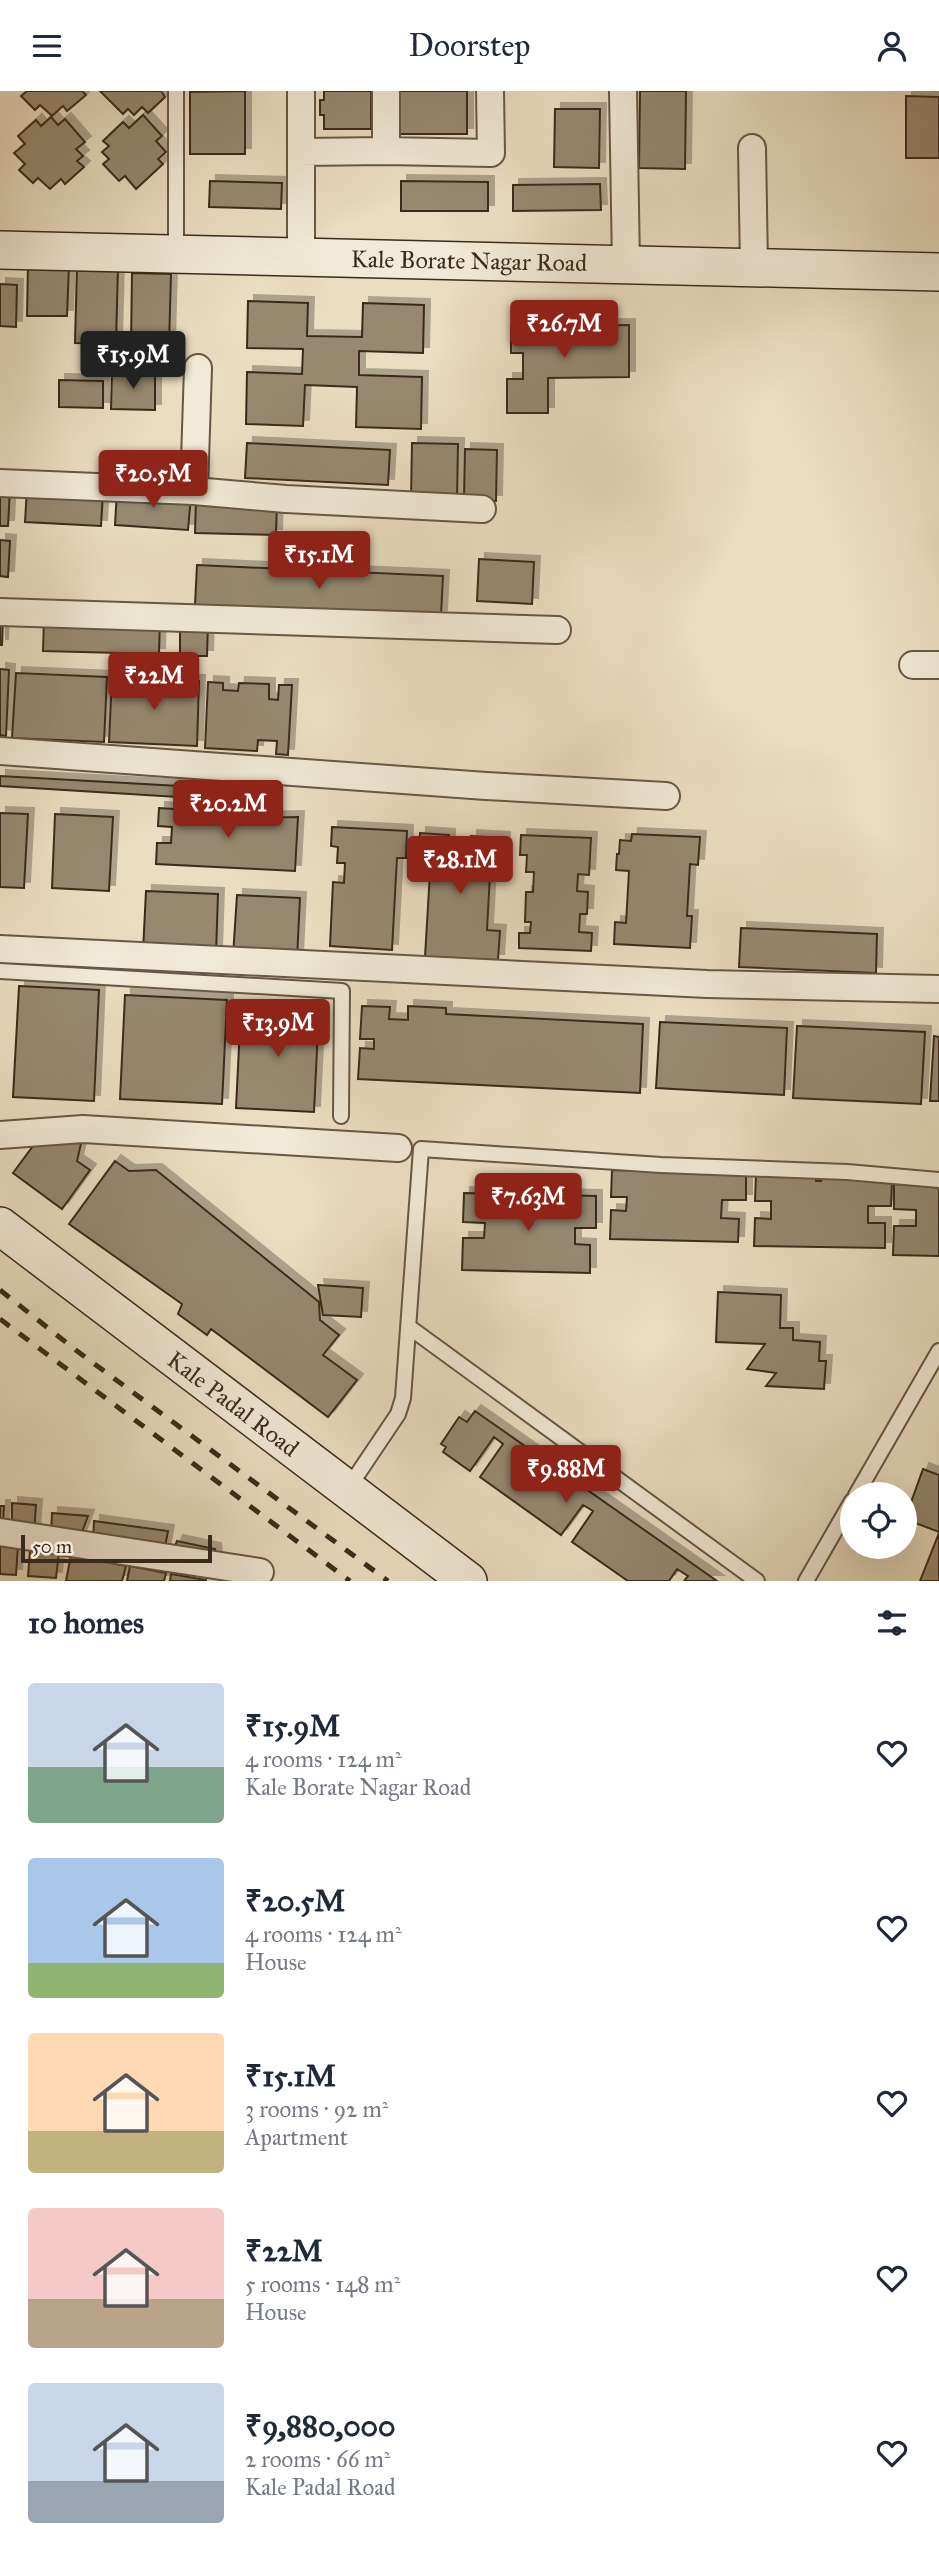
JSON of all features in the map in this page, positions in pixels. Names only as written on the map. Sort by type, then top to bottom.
[{"type":"street","points":[[301,91],[301,257]]},
{"type":"street","points":[[386,91],[386,151]]},
{"type":"street","points":[[301,152],[491,153],[490,91]]},
{"type":"street","points":[[623,91],[626,264]]},
{"type":"street","points":[[752,148],[754,267]]},
{"type":"street","name":"Kale Borate Nagar Road","points":[[0,250],[939,272]]},
{"type":"street","points":[[194,491],[198,368]]},
{"type":"street","points":[[0,483],[194,491],[286,499],[482,509]]},
{"type":"street","points":[[0,612],[557,630]]},
{"type":"street","points":[[0,751],[486,786],[666,796]]},
{"type":"street","points":[[0,949],[693,983],[939,989]]},
{"type":"street","points":[[0,1135],[83,1129],[398,1148]]},
{"type":"street","name":"Kale Padal Road","points":[[0,1226],[468,1581]]},
{"type":"street","points":[[0,1532],[260,1572]]},
{"type":"lane","points":[[176,91],[176,254]]},
{"type":"lane","points":[[0,971],[342,991],[341,1116]]},
{"type":"lane","points":[[346,1490],[401,1407],[421,1149],[661,1165],[847,1172],[939,1180]]},
{"type":"lane","points":[[409,1327],[757,1581]]},
{"type":"lane","points":[[864,1482],[939,1352]]},
{"type":"lane","points":[[806,1581],[840,1522]]},
{"type":"building","points":[[27,91],[82,91],[86,95],[67,111],[63,106],[52,116],[40,105],[35,110],[21,96]]},
{"type":"building","points":[[100,91],[161,91],[165,97],[148,113],[142,107],[134,115],[128,109],[123,114]]},
{"type":"building","points":[[245,91],[245,154],[190,154],[190,92]]},
{"type":"building","points":[[324,91],[371,91],[371,129],[324,129],[320,100],[324,100]]},
{"type":"building","points":[[400,91],[467,91],[467,134],[400,134]]},
{"type":"building","points":[[640,91],[686,91],[685,169],[639,168]]},
{"type":"building","points":[[906,96],[939,97],[939,158],[906,158]]},
{"type":"building","points":[[555,109],[600,109],[599,168],[554,167]]},
{"type":"building","points":[[143,115],[162,136],[156,141],[166,152],[158,159],[163,164],[136,189],[125,176],[119,181],[103,164],[109,159],[102,152],[109,146],[103,141],[123,122],[129,128]]},
{"type":"building","points":[[51,117],[58,125],[65,119],[85,142],[76,149],[83,156],[77,161],[84,167],[65,184],[61,179],[50,189],[38,178],[33,183],[19,170],[25,164],[14,153],[25,144],[18,136],[36,120],[41,126]]},
{"type":"building","points":[[210,181],[282,183],[281,209],[209,207]]},
{"type":"building","points":[[401,181],[488,182],[488,211],[401,211]]},
{"type":"building","points":[[600,184],[601,210],[513,211],[513,185]]},
{"type":"building","points":[[28,264],[69,265],[67,316],[27,316]]},
{"type":"building","points":[[77,265],[118,267],[116,344],[75,343]]},
{"type":"building","points":[[132,273],[171,274],[169,345],[131,344]]},
{"type":"building","points":[[0,284],[17,285],[16,327],[0,326]]},
{"type":"building","points":[[248,301],[308,303],[307,336],[362,337],[363,303],[424,305],[423,353],[359,351],[359,375],[422,377],[421,429],[356,427],[357,387],[305,385],[303,426],[246,424],[247,372],[302,374],[303,349],[247,348]]},
{"type":"building","points":[[629,325],[629,377],[548,378],[548,413],[507,413],[507,379],[523,379],[523,353],[511,353],[511,326]]},
{"type":"building","points":[[112,371],[155,372],[155,410],[111,409]]},
{"type":"building","points":[[59,380],[103,381],[103,408],[59,407]]},
{"type":"building","points":[[247,443],[390,450],[388,485],[245,478]]},
{"type":"building","points":[[412,443],[458,444],[457,499],[411,497]]},
{"type":"building","points":[[465,449],[497,450],[496,501],[464,500]]},
{"type":"building","points":[[0,488],[10,489],[8,526],[0,526]]},
{"type":"building","points":[[27,488],[103,493],[101,526],[25,522]]},
{"type":"building","points":[[117,490],[191,496],[188,530],[115,525]]},
{"type":"building","points":[[196,498],[277,501],[276,535],[195,533]]},
{"type":"building","points":[[0,540],[10,541],[8,577],[0,576]]},
{"type":"building","points":[[479,559],[534,562],[532,604],[477,601]]},
{"type":"building","points":[[197,565],[443,576],[441,616],[195,605]]},
{"type":"building","points":[[44,618],[160,621],[159,654],[43,651]]},
{"type":"building","points":[[0,619],[3,619],[2,645],[0,645]]},
{"type":"building","points":[[180,623],[208,623],[207,656],[180,656]]},
{"type":"building","points":[[0,669],[9,670],[6,736],[0,735]]},
{"type":"building","points":[[16,673],[107,677],[104,742],[12,738]]},
{"type":"building","points":[[112,677],[199,681],[197,746],[109,742]]},
{"type":"building","points":[[208,682],[223,683],[223,690],[238,691],[239,683],[269,684],[269,699],[278,700],[279,685],[292,685],[288,755],[276,754],[277,741],[258,740],[257,751],[205,748]]},
{"type":"building","points":[[0,776],[197,787],[194,798],[0,786]]},
{"type":"building","points":[[159,808],[250,814],[249,818],[298,817],[295,871],[156,864],[157,843],[171,843],[172,827],[158,826]]},
{"type":"building","points":[[0,813],[28,814],[24,888],[0,887]]},
{"type":"building","points":[[55,814],[113,817],[109,891],[52,888]]},
{"type":"building","points":[[332,827],[407,831],[406,858],[397,858],[392,950],[330,946],[333,882],[344,883],[345,863],[337,863],[338,847],[331,846]]},
{"type":"building","points":[[420,833],[449,835],[449,848],[471,850],[471,836],[504,838],[502,875],[490,875],[487,930],[500,931],[498,960],[425,957],[430,872],[418,872]]},
{"type":"building","points":[[632,834],[700,837],[698,865],[690,864],[687,916],[692,916],[690,948],[614,944],[615,922],[626,923],[629,871],[616,870],[617,854],[620,840],[631,841]]},
{"type":"building","points":[[521,835],[591,838],[589,875],[578,874],[577,891],[588,892],[587,914],[580,914],[579,932],[592,933],[591,951],[519,948],[519,933],[530,933],[531,922],[525,922],[526,892],[533,892],[534,872],[526,872],[527,855],[520,855]]},
{"type":"building","points":[[146,891],[218,894],[216,954],[143,951]]},
{"type":"building","points":[[237,895],[300,898],[297,959],[233,956]]},
{"type":"building","points":[[741,928],[877,934],[876,973],[739,967]]},
{"type":"building","points":[[19,986],[99,990],[94,1101],[13,1097]]},
{"type":"building","points":[[125,995],[227,1000],[222,1104],[120,1099]]},
{"type":"building","points":[[241,1006],[319,1009],[314,1112],[236,1108]]},
{"type":"building","points":[[362,1006],[390,1007],[389,1019],[408,1020],[408,1006],[446,1008],[446,1014],[643,1024],[640,1093],[358,1079],[360,1048],[374,1049],[374,1039],[360,1039]]},
{"type":"building","points":[[660,1022],[787,1028],[784,1095],[656,1088]]},
{"type":"building","points":[[797,1026],[925,1032],[921,1104],[793,1098]]},
{"type":"building","points":[[934,1036],[939,1037],[939,1101],[930,1101]]},
{"type":"building","points":[[82,1139],[77,1161],[90,1170],[62,1209],[13,1173],[36,1142]]},
{"type":"building","points":[[115,1161],[129,1171],[156,1170],[319,1302],[320,1320],[339,1335],[323,1355],[357,1380],[328,1417],[211,1329],[207,1335],[178,1314],[182,1304],[69,1224]]},
{"type":"building","points":[[612,1170],[746,1173],[746,1200],[722,1200],[721,1218],[739,1219],[738,1242],[610,1239],[611,1210],[626,1211],[627,1197],[611,1197]]},
{"type":"building","points":[[756,1173],[816,1174],[816,1181],[821,1181],[821,1174],[892,1179],[891,1206],[868,1206],[868,1223],[885,1223],[885,1248],[754,1246],[755,1218],[771,1219],[771,1201],[755,1201]]},
{"type":"building","points":[[894,1184],[939,1185],[939,1256],[893,1255],[894,1226],[916,1226],[916,1210],[894,1209]]},
{"type":"building","points":[[464,1193],[596,1196],[596,1228],[575,1228],[575,1244],[590,1245],[590,1273],[462,1270],[463,1238],[484,1238],[485,1223],[463,1222]]},
{"type":"building","points":[[318,1285],[363,1288],[361,1317],[323,1315]]},
{"type":"building","points":[[718,1292],[781,1295],[780,1328],[793,1328],[793,1340],[820,1342],[819,1361],[826,1361],[824,1389],[766,1386],[776,1373],[747,1369],[765,1344],[716,1342]]},
{"type":"building","points":[[475,1411],[717,1581],[684,1581],[688,1576],[677,1569],[669,1581],[628,1581],[572,1542],[593,1511],[583,1505],[561,1535],[480,1477],[503,1444],[494,1437],[470,1471],[443,1452],[446,1447],[441,1444],[459,1417],[467,1422]]},
{"type":"building","points":[[923,1469],[939,1475],[939,1532],[917,1524],[917,1486]]},
{"type":"building","points":[[12,1503],[36,1505],[34,1533],[12,1528]]},
{"type":"building","points":[[0,1506],[4,1506],[3,1528],[0,1527]]},
{"type":"building","points":[[52,1513],[88,1516],[79,1540],[51,1535]]},
{"type":"building","points":[[94,1521],[168,1531],[164,1552],[93,1541]]},
{"type":"building","points":[[939,1533],[939,1581],[920,1581]]},
{"type":"building","points":[[177,1541],[215,1549],[216,1560],[173,1552]]},
{"type":"building","points":[[0,1544],[18,1545],[16,1575],[0,1574]]},
{"type":"building","points":[[30,1550],[59,1552],[56,1578],[28,1576]]},
{"type":"building","points":[[71,1555],[126,1566],[122,1581],[66,1581]]},
{"type":"building","points":[[130,1566],[166,1573],[164,1581],[127,1581]]},
{"type":"building","points":[[171,1574],[206,1580],[206,1581],[170,1581]]},
{"type":"railway","points":[[0,1290],[77,1351],[388,1581]]},
{"type":"railway","points":[[0,1319],[350,1581]]}]
